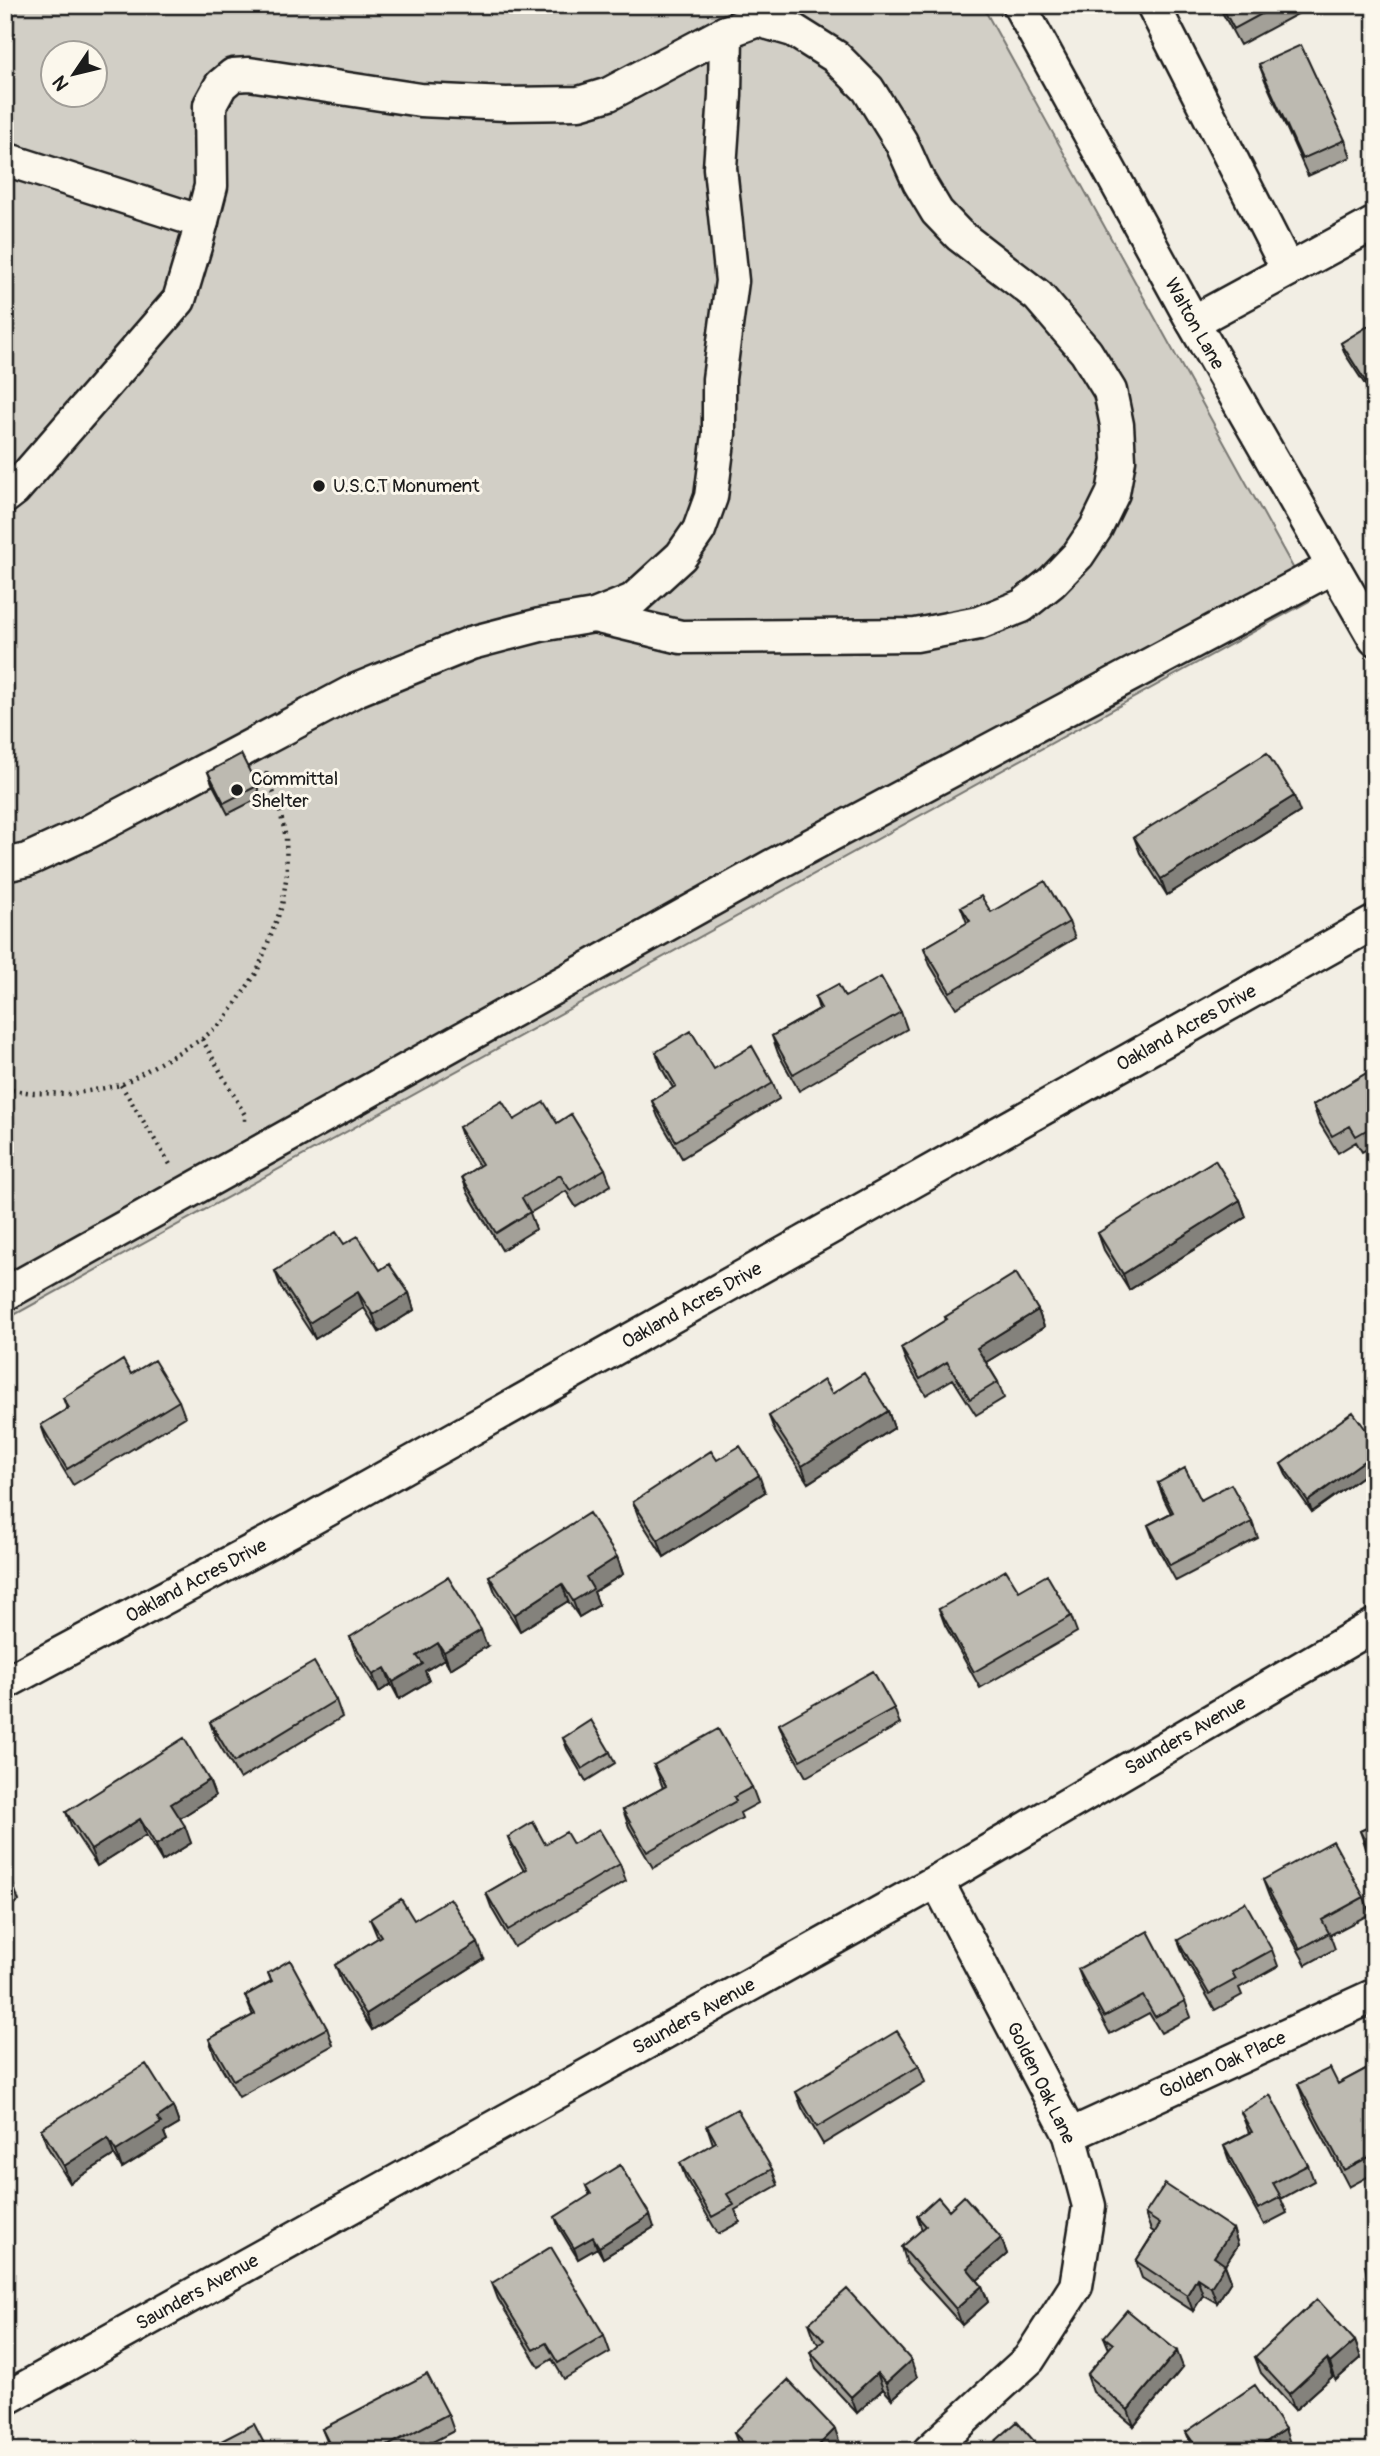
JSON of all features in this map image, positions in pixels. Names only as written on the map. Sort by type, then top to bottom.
[{"type":"street","name":"Walton Lane","points":[[1019,5],[1193,322],[1375,639]]},
{"type":"street","points":[[1153,5],[1288,270]]},
{"type":"street","points":[[5,497],[14,490],[179,300],[211,186],[210,105],[221,85],[233,75],[249,74],[420,100],[506,104],[579,103],[609,94],[726,32],[758,20],[793,30],[836,57],[868,89],[901,142],[919,182],[937,212],[959,236],[1038,296],[1086,352],[1110,391],[1117,425],[1119,460],[1113,493],[1096,528],[1078,555],[1052,582],[1022,606],[979,624],[916,635],[681,638],[594,616]]},
{"type":"street","points":[[5,865],[27,860],[88,832],[356,690],[471,643],[540,625],[594,616],[633,600],[681,556],[699,530],[711,497],[719,434],[719,379],[732,281],[720,168],[726,32]]},
{"type":"street","points":[[5,159],[201,222]]},
{"type":"street","points":[[1193,322],[1375,223]]},
{"type":"street","points":[[5,1294],[772,866],[1333,566]]},
{"type":"street","name":"Oakland Acres Drive","points":[[5,1683],[295,1528],[1375,922]]},
{"type":"street","name":"Saunders Avenue","points":[[5,2399],[937,1881],[1375,1625]]},
{"type":"street","name":"Golden Oak Lane","points":[[929,2451],[1029,2358],[1076,2286],[1090,2206],[1070,2135],[937,1881]]},
{"type":"street","name":"Golden Oak Place","points":[[1070,2135],[1375,1996]]},
{"type":"path","points":[[5,1089],[72,1094],[121,1085],[202,1039],[224,1021],[257,972],[282,906],[287,873],[286,838],[269,779],[253,744]]},
{"type":"path","points":[[202,1039],[245,1115],[245,1131]]},
{"type":"path","points":[[121,1085],[167,1163],[175,1169]]},
{"type":"shaded area","points":[[5,5],[982,5],[1311,600],[5,1320]]},
{"type":"building","points":[[1221,5],[1278,5],[1234,29]]},
{"type":"building","points":[[1301,45],[1345,140],[1302,159],[1259,64]]},
{"type":"building","points":[[1375,322],[1375,388],[1371,390],[1341,343]]},
{"type":"building","points":[[1267,753],[1294,796],[1161,879],[1134,837]]},
{"type":"building","name":"Committal Shelter","points":[[241,754],[257,786],[224,803],[208,772]]},
{"type":"building","points":[[1045,881],[1069,922],[950,992],[924,948],[970,921],[961,907],[981,896],[991,912]]},
{"type":"building","points":[[881,977],[901,1012],[793,1074],[772,1036],[821,1008],[815,997],[838,984],[845,997]]},
{"type":"building","points":[[691,1031],[714,1069],[752,1046],[773,1083],[676,1141],[652,1101],[676,1086],[656,1052]]},
{"type":"building","points":[[1375,1068],[1375,1125],[1356,1136],[1350,1126],[1332,1136],[1313,1105]]},
{"type":"building","points":[[502,1101],[514,1120],[544,1102],[557,1123],[571,1114],[605,1169],[570,1190],[560,1175],[522,1198],[530,1212],[496,1233],[462,1177],[482,1164],[459,1127]]},
{"type":"building","points":[[1215,1160],[1240,1200],[1123,1274],[1098,1233]]},
{"type":"building","points":[[336,1232],[344,1244],[358,1236],[380,1270],[389,1264],[409,1293],[373,1315],[358,1292],[309,1323],[275,1271]]},
{"type":"building","points":[[1016,1273],[1038,1310],[977,1348],[998,1382],[970,1399],[947,1362],[920,1379],[901,1348]]},
{"type":"building","points":[[123,1360],[131,1374],[154,1360],[179,1401],[67,1469],[41,1425],[69,1408],[63,1398]]},
{"type":"building","points":[[864,1373],[888,1411],[802,1466],[769,1416],[824,1380],[832,1394]]},
{"type":"building","points":[[1353,1412],[1375,1442],[1375,1453],[1308,1501],[1281,1464]]},
{"type":"building","points":[[740,1446],[759,1475],[658,1540],[633,1502],[711,1451],[717,1460]]},
{"type":"building","points":[[1185,1468],[1201,1500],[1231,1484],[1252,1522],[1170,1565],[1148,1525],[1173,1512],[1158,1483]]},
{"type":"building","points":[[589,1513],[617,1557],[586,1577],[593,1589],[573,1601],[562,1584],[514,1615],[489,1576]]},
{"type":"building","points":[[1006,1570],[1019,1591],[1047,1575],[1071,1616],[974,1672],[939,1609]]},
{"type":"building","points":[[448,1577],[481,1630],[444,1652],[438,1643],[417,1656],[423,1664],[393,1682],[385,1668],[373,1675],[350,1637]]},
{"type":"building","points":[[314,1662],[336,1700],[234,1762],[210,1722]]},
{"type":"building","points":[[873,1671],[894,1708],[800,1760],[779,1724]]},
{"type":"building","points":[[591,1720],[610,1752],[582,1769],[563,1738]]},
{"type":"building","points":[[718,1729],[752,1787],[734,1797],[736,1801],[647,1852],[623,1810],[666,1786],[654,1765]]},
{"type":"building","points":[[184,1738],[209,1780],[171,1804],[185,1826],[156,1845],[140,1819],[91,1850],[66,1812]]},
{"type":"building","points":[[533,1822],[545,1844],[566,1832],[573,1844],[599,1829],[620,1864],[508,1930],[486,1893],[527,1869],[508,1837]]},
{"type":"building","points":[[1375,1824],[1375,1861],[1360,1831]]},
{"type":"building","points":[[1333,1841],[1364,1897],[1322,1920],[1329,1933],[1300,1949],[1263,1880]]},
{"type":"building","points":[[5,1873],[13,1884],[5,1889]]},
{"type":"building","points":[[450,1898],[478,1943],[366,2014],[335,1965],[381,1936],[370,1919],[401,1899],[414,1920]]},
{"type":"building","points":[[1245,1902],[1272,1950],[1232,1972],[1236,1979],[1209,1994],[1178,1940]]},
{"type":"building","points":[[1148,1931],[1185,2001],[1155,2017],[1143,1996],[1104,2017],[1078,1969]]},
{"type":"building","points":[[290,1960],[327,2028],[233,2080],[209,2039],[255,2014],[245,1996],[272,1981],[268,1973]]},
{"type":"building","points":[[897,2031],[919,2066],[817,2127],[796,2092]]},
{"type":"building","points":[[146,2064],[173,2107],[157,2118],[161,2123],[116,2151],[108,2138],[64,2166],[41,2129]]},
{"type":"building","points":[[1375,2064],[1375,2154],[1344,2170],[1298,2084],[1330,2068],[1338,2084]]},
{"type":"building","points":[[1270,2095],[1308,2165],[1273,2183],[1281,2197],[1258,2209],[1224,2146],[1252,2132],[1241,2112]]},
{"type":"building","points":[[737,2109],[772,2169],[727,2194],[734,2205],[712,2217],[680,2163],[716,2142],[707,2126]]},
{"type":"building","points":[[620,2165],[650,2215],[599,2247],[593,2237],[574,2248],[555,2217],[591,2194],[586,2186]]},
{"type":"building","points":[[1165,2184],[1233,2229],[1214,2257],[1225,2265],[1211,2287],[1197,2278],[1187,2295],[1136,2261],[1160,2224],[1145,2214]]},
{"type":"building","points":[[964,2196],[1001,2238],[967,2268],[982,2286],[956,2309],[902,2247],[926,2226],[917,2216],[938,2197],[949,2210]]},
{"type":"building","points":[[551,2247],[604,2335],[558,2363],[546,2343],[533,2350],[492,2283]]},
{"type":"building","points":[[1375,2264],[1375,2324],[1365,2265]]},
{"type":"building","points":[[847,2289],[911,2360],[886,2383],[877,2373],[851,2397],[810,2352],[824,2340],[809,2323]]},
{"type":"building","points":[[1317,2299],[1355,2341],[1330,2363],[1327,2359],[1289,2394],[1255,2357]]},
{"type":"building","points":[[1127,2310],[1177,2351],[1128,2410],[1087,2375],[1113,2344],[1104,2337]]},
{"type":"building","points":[[427,2374],[448,2414],[378,2451],[333,2451],[322,2429]]},
{"type":"building","points":[[788,2380],[835,2429],[813,2451],[751,2451],[734,2433]]},
{"type":"building","points":[[1255,2385],[1285,2429],[1253,2451],[1199,2451],[1186,2432]]},
{"type":"building","points":[[1017,2422],[1034,2441],[1027,2447],[1030,2451],[984,2451]]},
{"type":"building","points":[[254,2424],[268,2451],[202,2451]]},
{"type":"building","points":[[121,2444],[124,2451],[109,2451]]},
{"type":"building","points":[[1167,2445],[1171,2451],[1158,2451]]},
{"type":"place","name":"U.S.C.T Monument","points":[[319,486]]},
{"type":"place","name":"Committal Shelter","points":[[237,790]]}]
